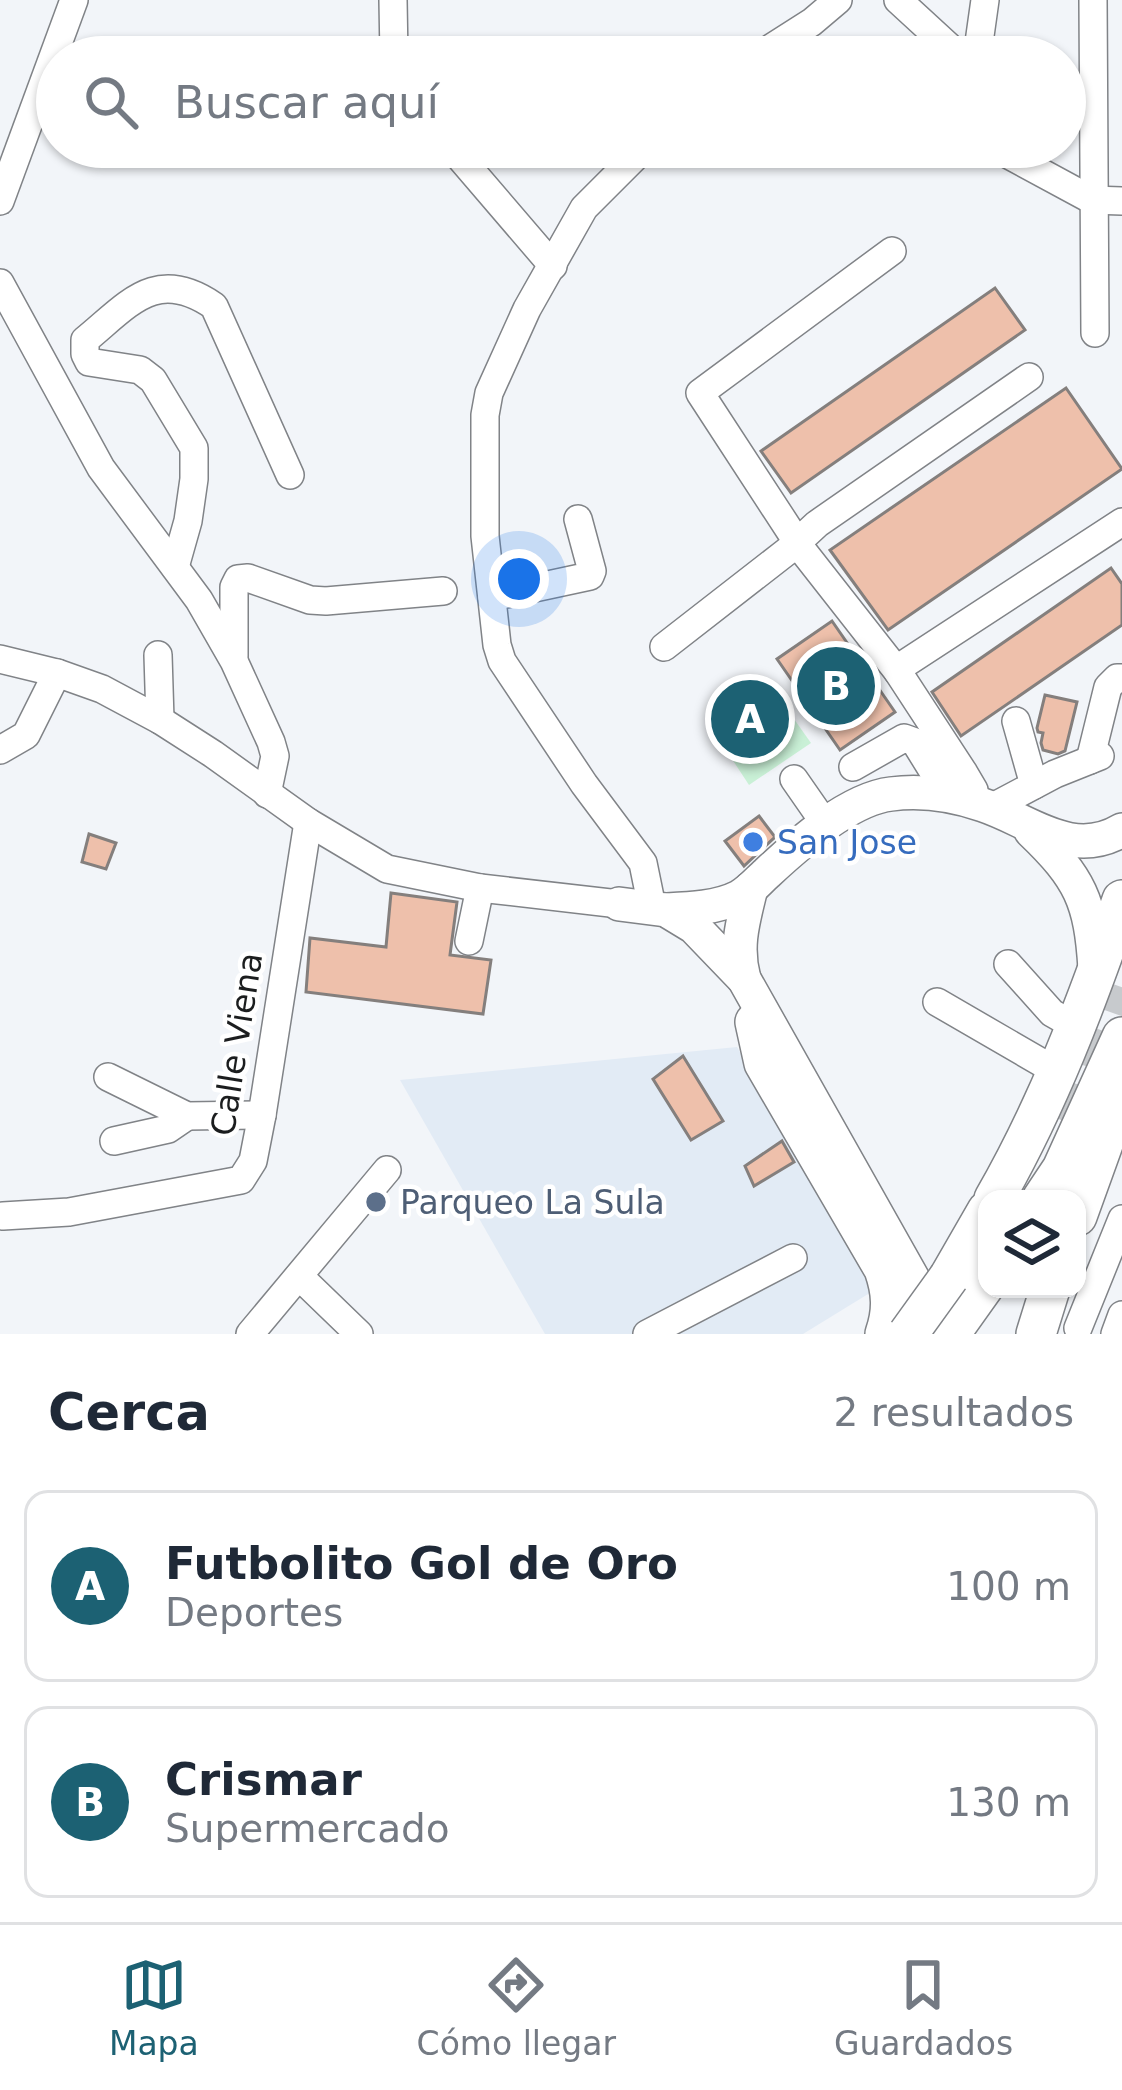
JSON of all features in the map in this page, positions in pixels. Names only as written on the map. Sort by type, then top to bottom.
[{"type":"highway","points":[[999,1190],[1023,1148],[1075,1026],[1111,976],[1122,900]]},
{"type":"highway","points":[[755,1022],[764,1063],[884,1270],[892,1298],[885,1334]]},
{"type":"highway","points":[[1048,1190],[1122,1037]]},
{"type":"highway","points":[[1086,1190],[1122,1088]]},
{"type":"highway","points":[[908,1334],[982,1302]]},
{"type":"highway","points":[[982,1302],[1013,1334]]},
{"type":"highway","points":[[982,1302],[1036,1334]]},
{"type":"main road","points":[[646,907],[717,904],[738,898],[826,825],[859,803],[886,794],[925,792],[984,807],[1067,841],[1086,843],[1122,830]]},
{"type":"main road","points":[[984,807],[1066,865],[1082,892],[1111,976]]},
{"type":"main road","points":[[744,979],[738,944],[751,888]]},
{"type":"main road","points":[[646,907],[694,927],[744,979],[982,1302]]},
{"type":"main road","points":[[646,907],[705,951],[733,986],[928,1334]]},
{"type":"street","points":[[61,36],[74,0]]},
{"type":"street","points":[[393,0],[394,36]]},
{"type":"street","points":[[790,36],[838,0]]},
{"type":"street","points":[[898,0],[937,36]]},
{"type":"street","points":[[980,36],[986,0]]},
{"type":"street","points":[[1093,0],[1095,333]]},
{"type":"street","points":[[0,201],[36,103]]},
{"type":"street","points":[[469,168],[553,266]]},
{"type":"street","points":[[0,659],[102,689],[160,720],[308,822],[387,869],[480,888],[646,907],[643,863],[502,662],[484,536],[489,393],[527,309],[584,208],[624,168]]},
{"type":"street","points":[[1033,168],[1092,200],[1122,201]]},
{"type":"street","points":[[892,251],[700,392],[798,542],[898,672],[984,807]]},
{"type":"street","points":[[0,283],[101,468],[200,600],[234,661],[271,742],[274,756],[266,794]]},
{"type":"street","points":[[175,567],[188,521],[194,448],[154,380],[140,370],[89,362],[85,355],[85,340],[139,295],[164,288],[192,291],[214,306],[290,475]]},
{"type":"street","points":[[664,646],[817,524],[1029,377]]},
{"type":"street","points":[[492,597],[590,576],[578,519]]},
{"type":"street","points":[[898,672],[1122,522]]},
{"type":"street","points":[[234,661],[234,587],[238,579],[326,601],[442,591]]},
{"type":"street","points":[[158,655],[160,720]]},
{"type":"street","points":[[6,740],[26,735],[57,673]]},
{"type":"street","points":[[984,807],[1095,758],[1108,687],[1122,678]]},
{"type":"street","points":[[1016,721],[1034,785]]},
{"type":"street","points":[[853,767],[904,738],[916,742],[984,807]]},
{"type":"street","points":[[794,779],[826,825]]},
{"type":"street","name":"Calle Viena","points":[[3,1216],[68,1213],[241,1180],[253,1161],[262,1114],[308,822]]},
{"type":"street","points":[[470,941],[480,888]]},
{"type":"street","points":[[1008,964],[1052,1013],[1075,1026]]},
{"type":"street","points":[[938,1002],[1056,1070]]},
{"type":"street","points":[[107,1077],[187,1116],[262,1114]]},
{"type":"street","points":[[114,1141],[168,1130],[187,1116]]},
{"type":"street","points":[[250,1334],[387,1170]]},
{"type":"street","points":[[1078,1328],[1122,1219]]},
{"type":"street","points":[[647,1334],[793,1258]]},
{"type":"street","points":[[299,1276],[359,1334]]},
{"type":"street","points":[[1114,1334],[1122,1315]]},
{"type":"shaded area","points":[[737,1047],[873,1291],[803,1334],[545,1334],[400,1080]]},
{"type":"green space","points":[[789,712],[811,743],[749,785],[728,753]]},
{"type":"building","points":[[995,288],[1025,330],[791,493],[761,451]]},
{"type":"building","points":[[1066,388],[1122,469],[888,630],[830,550]]},
{"type":"building","points":[[1111,568],[1122,584],[1122,625],[961,736],[932,692]]},
{"type":"building","points":[[832,621],[895,712],[840,750],[777,659]]},
{"type":"building","points":[[1045,695],[1077,702],[1065,751],[1058,754],[1043,750],[1043,733],[1037,728]]},
{"type":"building","name":"San Jose","points":[[759,816],[775,837],[744,866],[725,841]]},
{"type":"building","points":[[89,834],[116,843],[106,869],[82,862]]},
{"type":"building","points":[[391,893],[457,902],[450,955],[491,960],[483,1014],[306,992],[310,938],[386,947]]},
{"type":"building","points":[[683,1056],[723,1121],[691,1140],[653,1079]]},
{"type":"building","points":[[782,1141],[794,1162],[754,1186],[745,1166]]},
{"type":"tunnel","points":[[1067,1122],[1116,985]]},
{"type":"place","name":"Crismar","points":[[836,686]]},
{"type":"place","name":"Futbolito Gol de Oro","points":[[750,719]]},
{"type":"place","name":"San Jose","points":[[753,842]]},
{"type":"place","name":"Parqueo La Sula","points":[[376,1202]]}]
